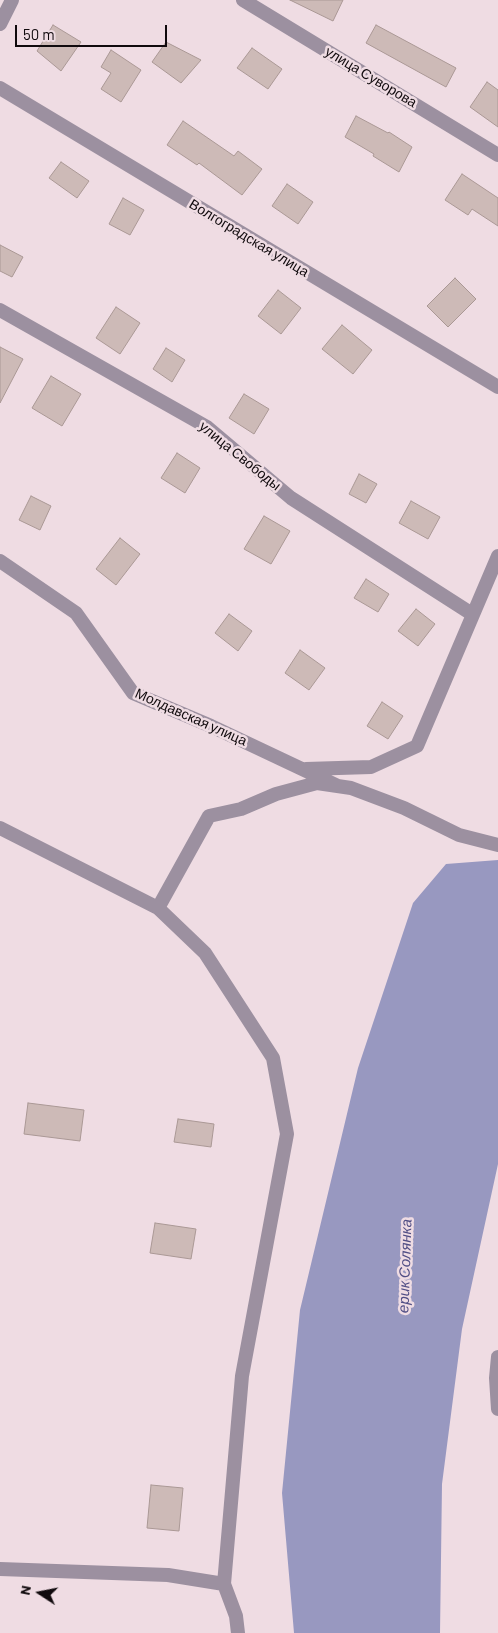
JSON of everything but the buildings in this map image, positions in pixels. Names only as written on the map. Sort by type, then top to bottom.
[{"type":"street","points":[[0,24],[12,0]]},
{"type":"street","name":"улица Суворова","points":[[244,0],[498,155]]},
{"type":"street","name":"Волгоградская улица","points":[[0,88],[498,387]]},
{"type":"street","name":"улица Свободы","points":[[0,310],[207,426],[291,498],[472,614]]},
{"type":"street","points":[[303,769],[371,767],[417,746],[498,556]]},
{"type":"street","name":"Молдавская улица","points":[[0,561],[76,613],[133,693],[211,726],[338,786]]},
{"type":"street","points":[[158,908],[209,816],[241,809],[276,794],[317,783],[351,788],[404,808],[459,835],[498,845]]},
{"type":"street","points":[[0,828],[158,908],[204,953],[273,1058],[287,1134],[242,1376],[224,1584],[236,1616],[238,1633]]},
{"type":"street","points":[[498,1357],[496,1378],[498,1409]]},
{"type":"street","points":[[0,1569],[168,1575],[224,1584]]},
{"type":"water","name":"ерик Солянка","points":[[498,860],[498,1164],[462,1329],[442,1484],[440,1633],[294,1633],[282,1493],[300,1310],[358,1068],[413,903],[446,864]]}]
